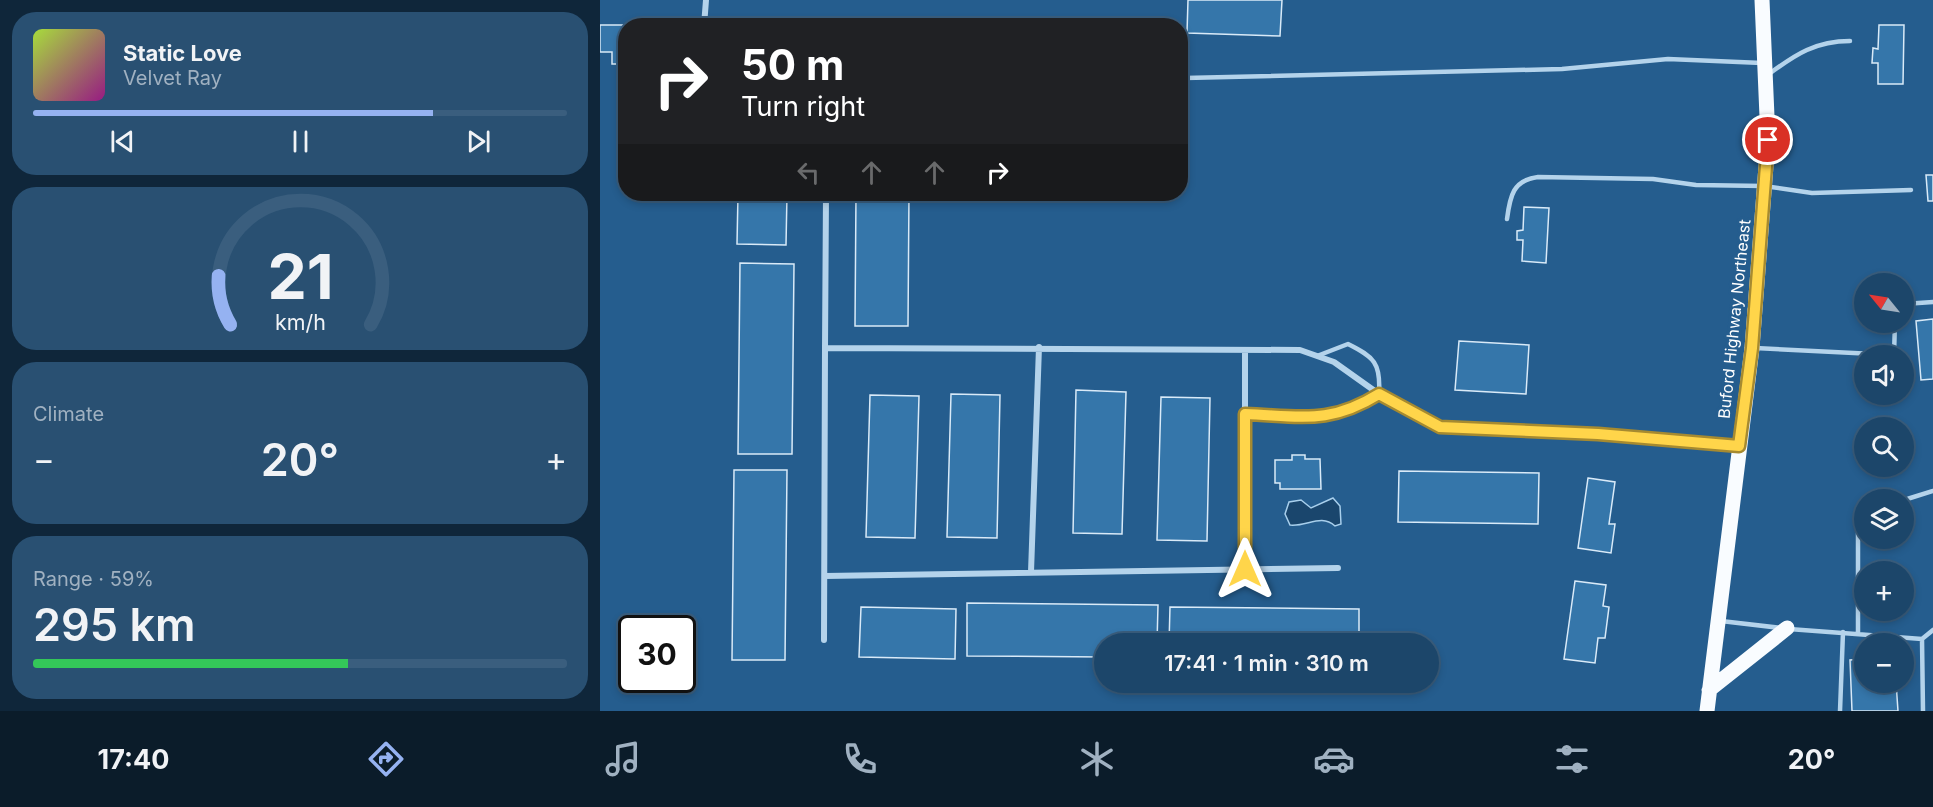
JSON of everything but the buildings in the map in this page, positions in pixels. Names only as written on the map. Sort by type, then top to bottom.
[{"type":"main road","name":"Buford Highway Northeast","points":[[1707,711],[1752,348],[1768,140],[1762,0]]},
{"type":"main road","points":[[1710,690],[1787,628]]},
{"type":"street","points":[[705,18],[706,0]]},
{"type":"street","points":[[824,640],[826,201]]},
{"type":"street","points":[[825,348],[1039,347],[1300,350],[1334,362],[1379,394],[1440,427],[1598,434],[1739,446]]},
{"type":"street","points":[[1031,572],[1039,347]]},
{"type":"street","points":[[1245,350],[1245,569]]},
{"type":"street","points":[[825,576],[1338,568]]},
{"type":"lane","points":[[1188,78],[1562,69],[1668,58],[1765,70],[1815,45],[1850,41]]},
{"type":"lane","points":[[1507,219],[1509,205],[1518,184],[1525,179],[1538,177],[1598,176],[1653,179],[1719,187],[1764,186],[1812,193],[1911,190]]},
{"type":"lane","points":[[1914,303],[1933,302]]},
{"type":"lane","points":[[1752,348],[1894,355],[1895,333]]},
{"type":"lane","points":[[1245,414],[1327,417],[1354,409],[1379,394],[1381,372],[1368,354],[1347,344],[1317,356]]},
{"type":"lane","points":[[1914,497],[1933,491]]},
{"type":"lane","points":[[1718,621],[1858,633],[1857,549]]},
{"type":"lane","points":[[1914,638],[1922,639],[1933,630]]},
{"type":"lane","points":[[1840,711],[1843,632]]},
{"type":"lane","points":[[1922,639],[1923,711]]},
{"type":"water","points":[[1333,498],[1340,506],[1341,524],[1335,526],[1330,522],[1319,520],[1290,525],[1285,514],[1289,502],[1301,500],[1311,508]]},
{"type":"route","points":[[1245,569],[1245,414],[1327,417],[1354,409],[1379,394],[1440,427],[1598,434],[1739,446],[1752,348],[1768,140]]}]
